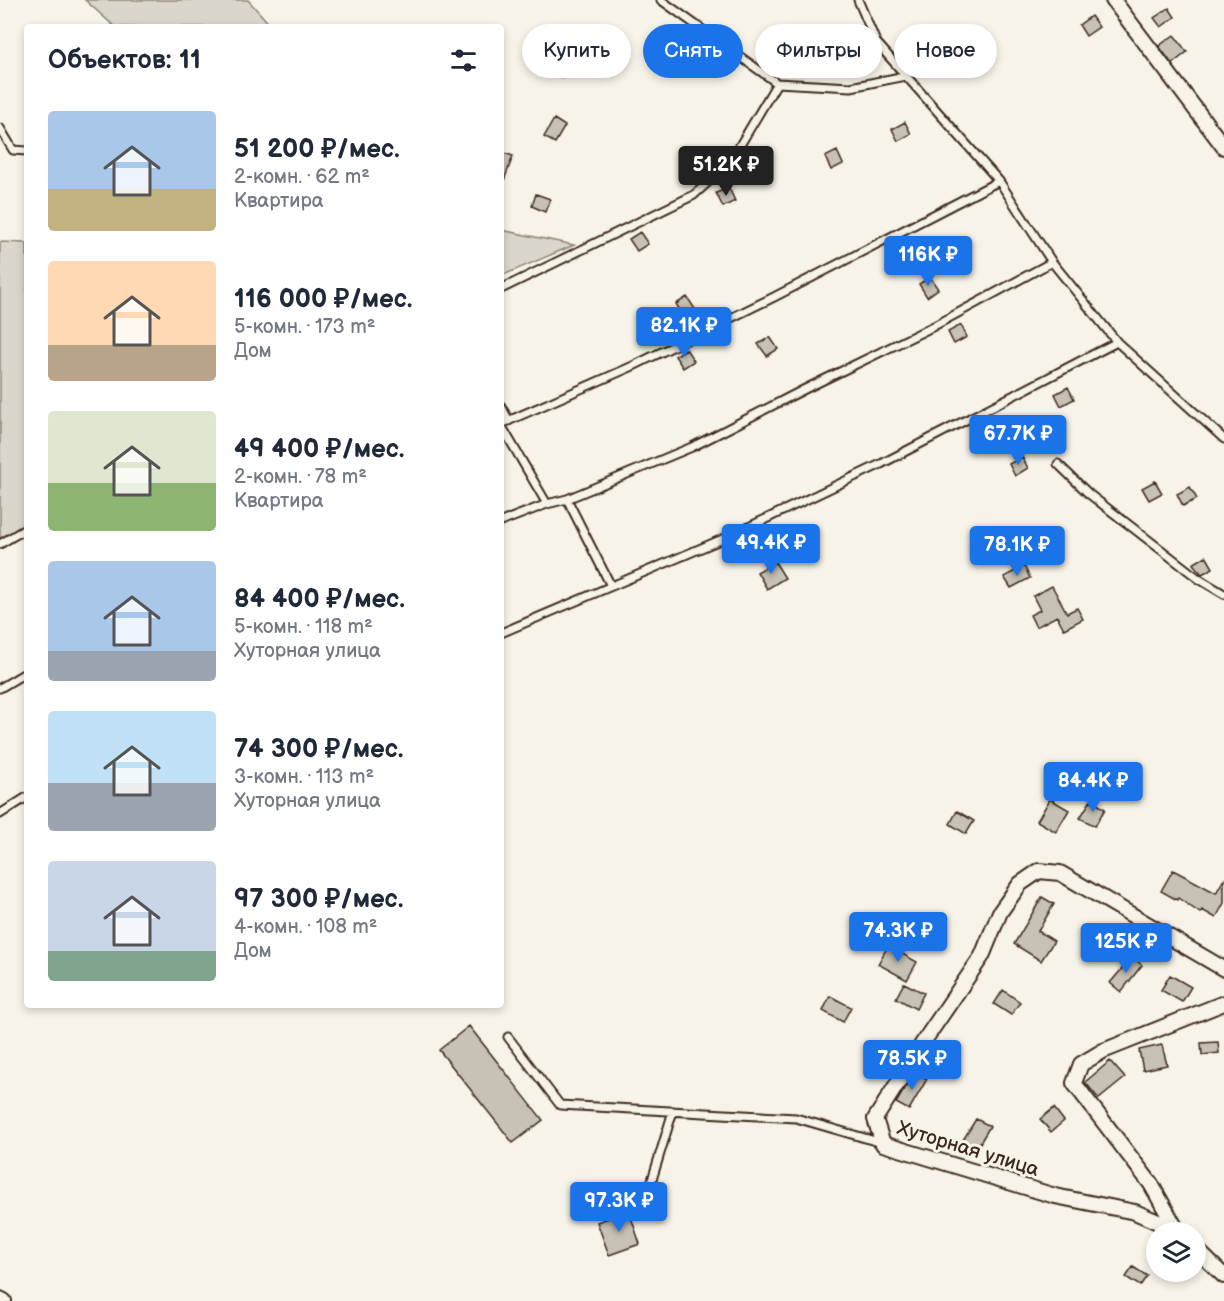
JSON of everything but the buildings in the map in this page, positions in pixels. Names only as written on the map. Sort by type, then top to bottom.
[{"type":"street","points":[[1113,0],[1224,147]]},
{"type":"street","name":"Хуторная улица","points":[[1156,1222],[1135,1212],[1054,1196],[883,1144],[875,1119],[926,1038],[982,956],[1000,912],[1020,884],[1039,871],[1060,873],[1224,969]]},
{"type":"street","points":[[1173,1222],[1152,1184],[1074,1083],[1081,1064],[1103,1051],[1224,1003]]},
{"type":"street","points":[[1206,1259],[1224,1276]]},
{"type":"lane","points":[[661,0],[777,83],[851,87],[895,78]]},
{"type":"lane","points":[[858,0],[876,42],[894,63]]},
{"type":"lane","points":[[907,78],[999,182],[1052,262],[1117,342],[1224,439]]},
{"type":"lane","points":[[504,288],[694,195],[730,162],[777,83]]},
{"type":"lane","points":[[0,128],[13,150],[24,151]]},
{"type":"lane","points":[[504,423],[653,356],[999,182]]},
{"type":"lane","points":[[504,521],[547,504],[567,499],[692,447],[934,326],[1052,262]]},
{"type":"lane","points":[[504,632],[732,536],[881,464],[1117,342]]},
{"type":"lane","points":[[504,412],[509,421]]},
{"type":"lane","points":[[504,429],[547,504]]},
{"type":"lane","points":[[1058,464],[1089,494],[1199,579],[1224,594]]},
{"type":"lane","points":[[567,499],[611,586]]},
{"type":"lane","points":[[0,544],[24,530]]},
{"type":"lane","points":[[0,688],[24,674]]},
{"type":"lane","points":[[0,814],[24,799]]},
{"type":"lane","points":[[508,1037],[560,1105],[796,1118],[883,1144]]},
{"type":"lane","points":[[648,1193],[673,1111]]},
{"type":"shaded area","points":[[85,0],[248,0],[269,24],[112,24]]},
{"type":"shaded area","points":[[504,231],[574,245],[504,275]]},
{"type":"shaded area","points":[[0,242],[24,243],[24,530],[0,544]]}]
